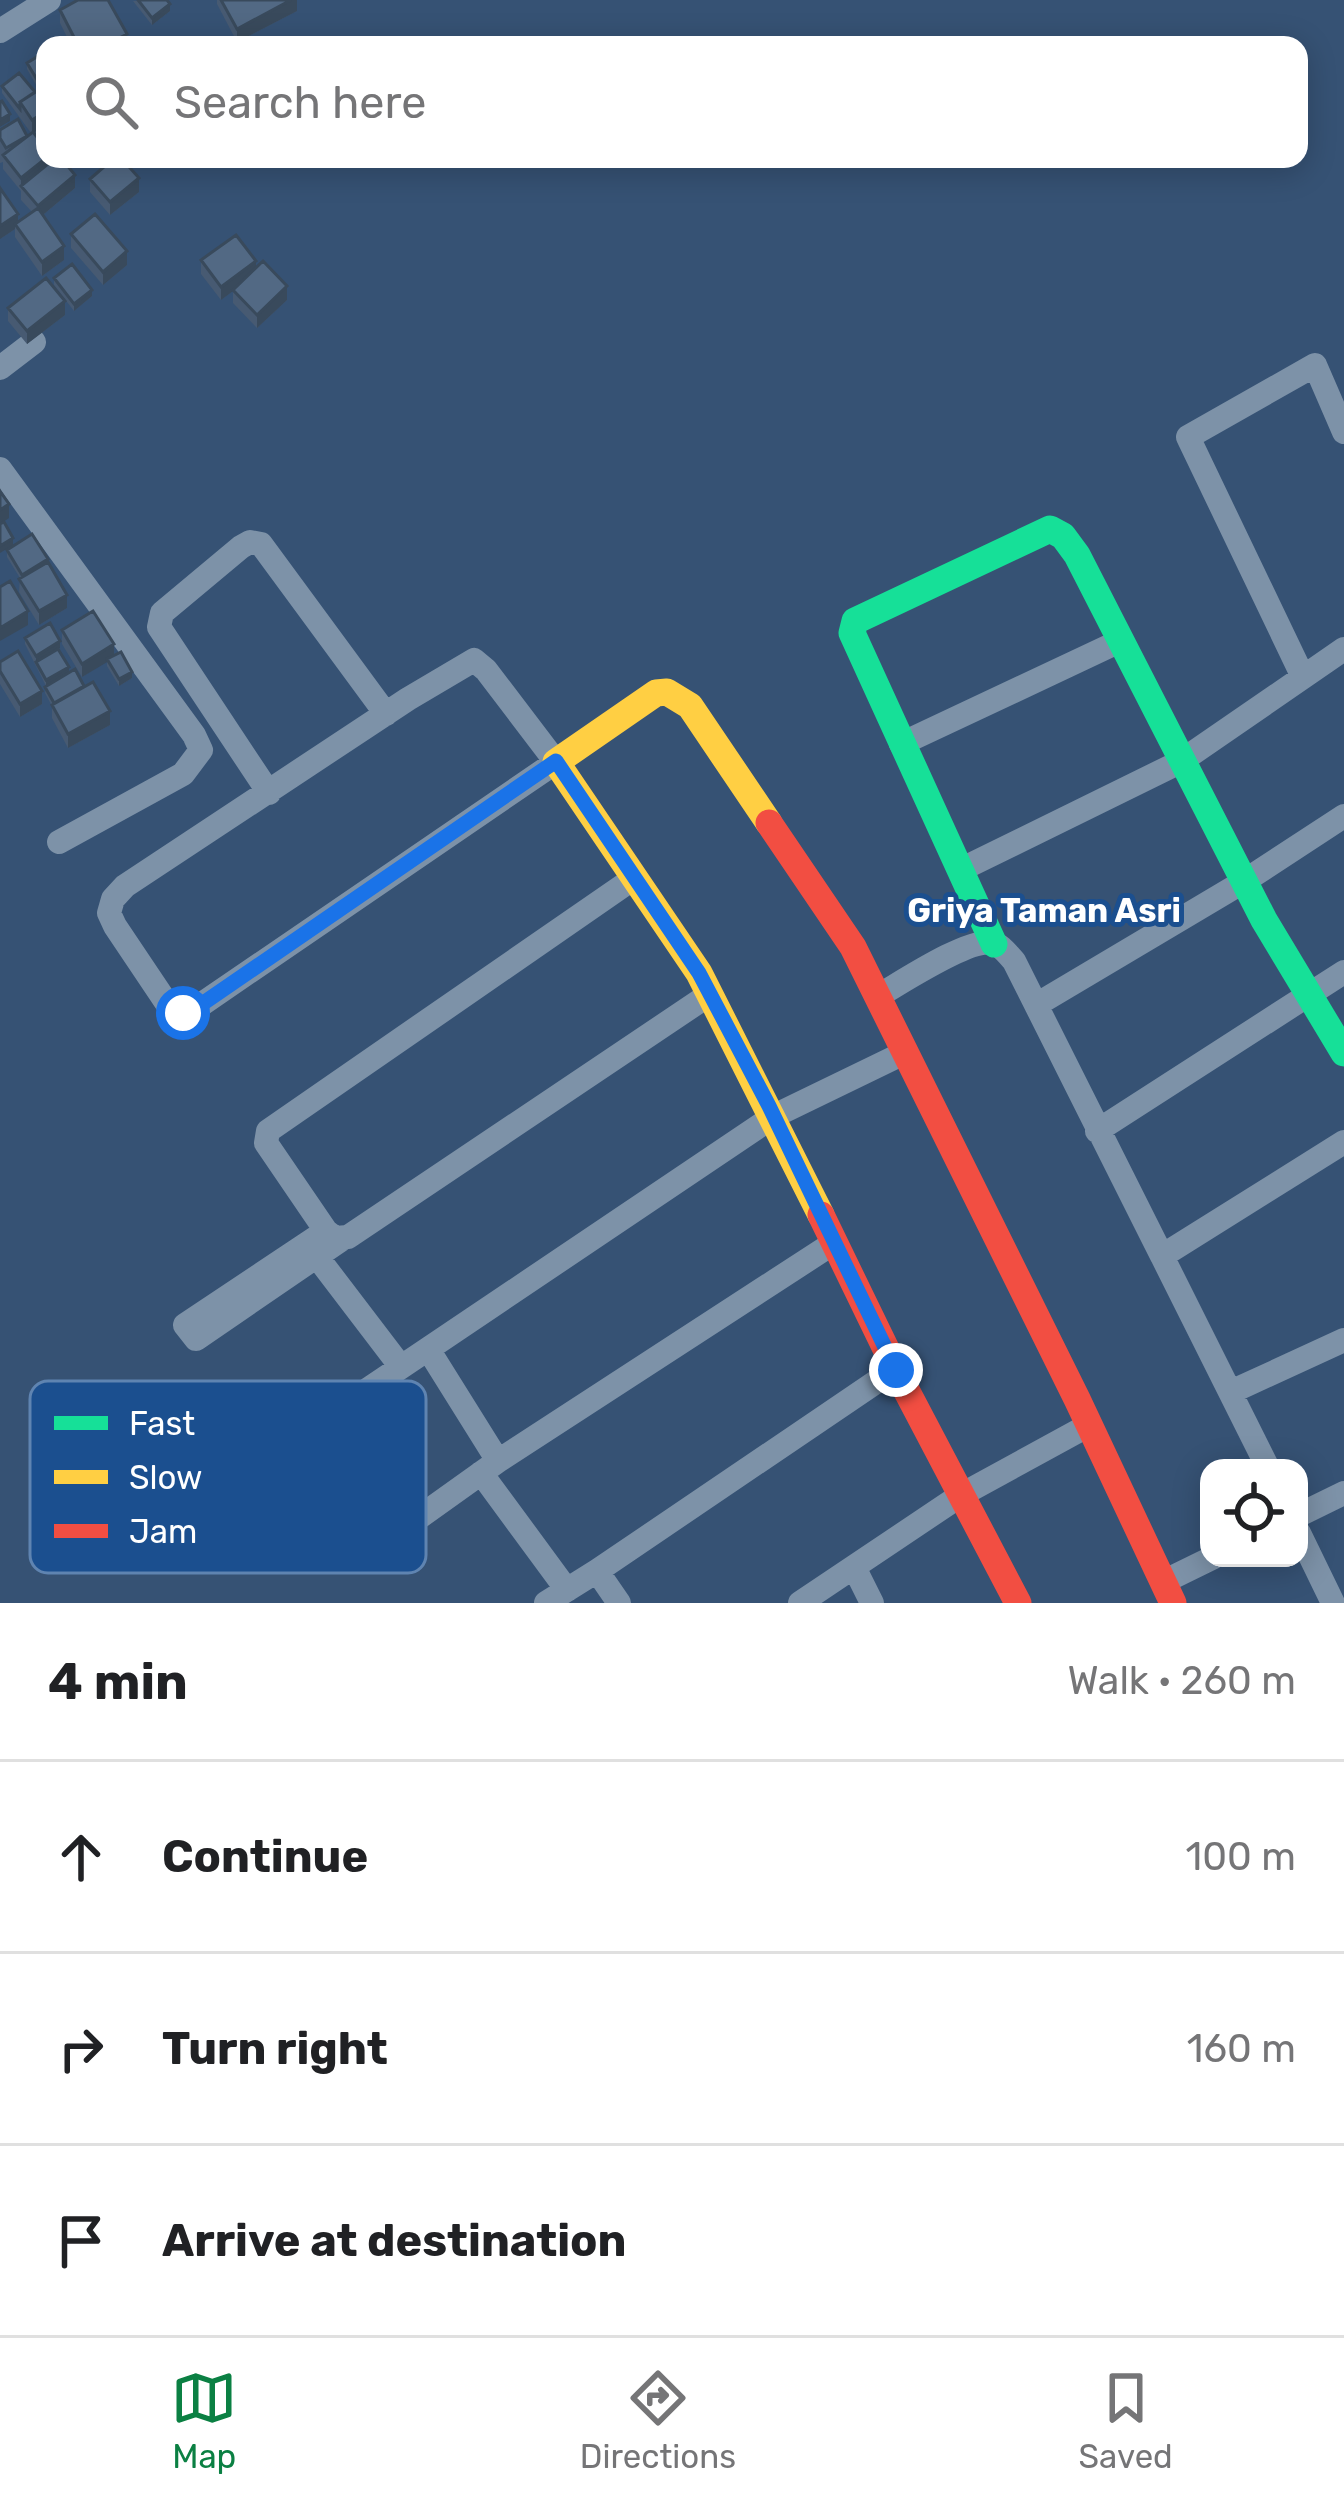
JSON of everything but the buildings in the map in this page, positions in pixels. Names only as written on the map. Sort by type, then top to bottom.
[{"type":"street","points":[[0,31],[49,0]]},
{"type":"street","points":[[0,368],[34,342]]},
{"type":"street","points":[[1303,677],[1188,437],[1315,365],[1344,432]]},
{"type":"street","points":[[0,469],[201,750],[183,774],[59,842]]},
{"type":"street","points":[[994,944],[853,642],[855,621],[1050,529],[1071,544],[1243,882],[1344,1053]]},
{"type":"street","points":[[268,793],[159,627],[162,613],[242,547],[250,542],[261,544],[386,714]]},
{"type":"street","points":[[901,744],[1120,641]]},
{"type":"street","points":[[960,870],[1180,762],[1344,649]]},
{"type":"street","points":[[1018,1603],[896,1370],[710,994],[556,761],[474,660],[125,886],[110,905],[115,926],[174,1014],[202,1004],[556,761],[656,693],[677,696],[690,706],[788,845],[853,947],[1168,1593],[1201,1567]]},
{"type":"street","points":[[1036,1006],[1344,816]]},
{"type":"street","points":[[401,1367],[266,1143],[268,1131],[634,878]]},
{"type":"street","points":[[878,996],[986,942],[1000,945],[1014,961],[1264,1459]]},
{"type":"street","points":[[1097,1131],[1344,972]]},
{"type":"street","points":[[322,1242],[196,1339],[185,1325],[710,994]]},
{"type":"street","points":[[380,1381],[774,1116],[906,1052]]},
{"type":"street","points":[[1162,1256],[1344,1142]]},
{"type":"street","points":[[426,1513],[835,1243]]},
{"type":"street","points":[[1233,1391],[1344,1340]]},
{"type":"street","points":[[428,1349],[557,1596],[896,1370]]},
{"type":"street","points":[[800,1603],[961,1496],[1089,1425]]},
{"type":"street","points":[[1308,1511],[1344,1493]]},
{"type":"street","points":[[1308,1552],[1333,1603]]},
{"type":"street","points":[[854,1567],[872,1603]]},
{"type":"street","points":[[597,1571],[619,1603]]},
{"type":"traffic: fast","points":[[994,944],[852,633],[855,621],[1050,529],[1063,536],[1077,555],[1264,920],[1344,1053]]},
{"type":"traffic: slow","points":[[769,823],[690,706],[667,692],[656,693],[556,762],[699,973],[821,1215]]},
{"type":"traffic: jam","points":[[769,823],[853,947],[1173,1603]]},
{"type":"traffic: jam","points":[[821,1215],[1018,1603]]},
{"type":"district","name":"Griya Taman Asri","points":[[1044,910]]},
{"type":"route","points":[[183,1013],[556,761],[699,973],[896,1370]]}]
